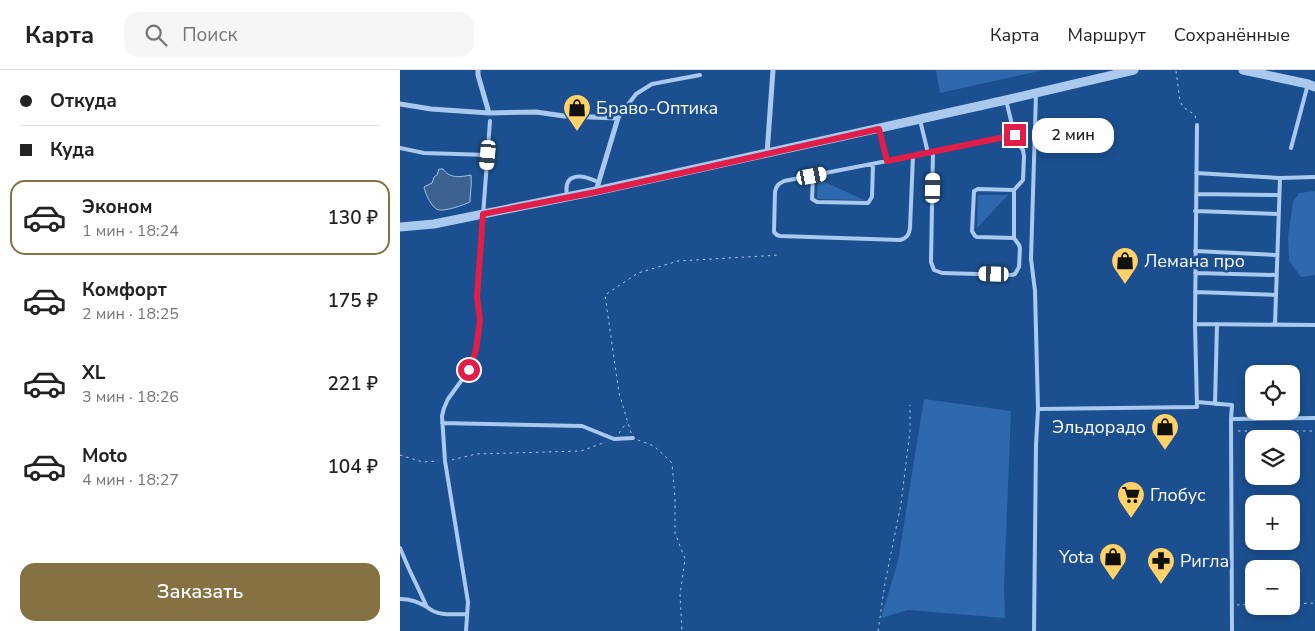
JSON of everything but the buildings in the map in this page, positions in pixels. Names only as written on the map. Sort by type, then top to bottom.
[{"type":"street","points":[[478,70],[489,113]]},
{"type":"street","points":[[767,154],[773,70]]},
{"type":"street","points":[[402,226],[434,224],[567,197],[597,187],[767,154],[1036,94],[1134,70]]},
{"type":"street","points":[[1243,70],[1311,85]]},
{"type":"street","points":[[400,104],[431,109],[489,113],[536,112],[564,116],[618,118],[597,187]]},
{"type":"lane","points":[[618,118],[636,94],[652,84],[700,75]]},
{"type":"lane","points":[[1291,148],[1311,85]]},
{"type":"lane","points":[[1034,631],[1038,409],[1035,291],[1031,259],[1036,94]]},
{"type":"lane","points":[[920,120],[931,152],[931,262],[934,270],[942,273],[1012,275],[1015,274],[1019,267],[1020,248],[1014,238],[1014,190],[1023,180],[1024,156],[1023,150],[1016,141],[1006,100]]},
{"type":"lane","points":[[466,631],[468,602],[445,461],[442,416],[448,399],[469,370],[476,350],[480,320],[477,297],[490,121]]},
{"type":"lane","points":[[1038,409],[1197,407],[1195,324],[1197,125]]},
{"type":"lane","points":[[879,129],[887,161]]},
{"type":"lane","points":[[913,156],[910,228],[909,234],[905,238],[900,240],[780,236],[774,232],[775,192],[776,187],[784,181],[1015,135]]},
{"type":"lane","points":[[400,148],[424,153],[488,155]]},
{"type":"lane","points":[[812,176],[812,195],[814,201],[868,203],[872,196],[872,164]]},
{"type":"lane","points":[[1196,173],[1280,178],[1315,177]]},
{"type":"lane","points":[[567,197],[566,187],[569,181],[579,176],[590,178],[597,187]]},
{"type":"lane","points":[[1275,325],[1280,178]]},
{"type":"lane","points":[[1014,190],[978,189],[974,191],[972,232],[977,237],[1014,238]]},
{"type":"lane","points":[[1196,194],[1279,195]]},
{"type":"lane","points":[[1195,211],[1279,214]]},
{"type":"lane","points":[[1195,251],[1277,255]]},
{"type":"lane","points":[[1195,273],[1277,275]]},
{"type":"lane","points":[[1195,292],[1276,295]]},
{"type":"lane","points":[[1195,324],[1315,325]]},
{"type":"lane","points":[[1215,404],[1217,324]]},
{"type":"lane","points":[[1196,402],[1232,404],[1232,631]]},
{"type":"lane","points":[[1231,419],[1315,418]]},
{"type":"lane","points":[[442,423],[582,426],[614,439],[633,438]]},
{"type":"lane","points":[[400,548],[427,607]]},
{"type":"lane","points":[[400,599],[415,601],[440,614],[468,614]]},
{"type":"path","points":[[1176,71],[1180,101],[1183,107],[1195,115],[1197,125]]},
{"type":"path","points":[[682,631],[680,596],[685,559],[675,533],[676,498],[672,463],[654,446],[633,438],[620,393],[605,295],[638,274],[678,261],[780,255]]},
{"type":"path","points":[[878,631],[901,504],[910,430],[910,405]]},
{"type":"path","points":[[400,455],[423,462],[445,461],[476,454],[581,451],[614,439],[627,421]]},
{"type":"path","points":[[1231,432],[1315,431]]},
{"type":"path","points":[[1300,604],[1315,603]]},
{"type":"path","points":[[1232,605],[1245,604]]},
{"type":"shaded area","points":[[936,70],[1044,70],[940,93]]},
{"type":"shaded area","points":[[439,169],[443,169],[449,174],[456,176],[471,175],[470,202],[446,210],[436,209],[431,204],[424,187],[432,183]]},
{"type":"shaded area","points":[[818,179],[864,200],[817,199]]},
{"type":"shaded area","points":[[1315,191],[1315,275],[1301,277],[1289,261],[1288,237],[1293,202],[1299,193]]},
{"type":"shaded area","points":[[978,195],[1008,195],[977,228]]},
{"type":"shaded area","points":[[924,399],[1011,411],[1004,586],[1005,618],[908,610],[881,618],[898,561]]},
{"type":"place","name":"Браво-Оптика","points":[[577,132]]},
{"type":"place","name":"Лемана про","points":[[1125,285]]},
{"type":"place","name":"Эльдорадо","points":[[1165,451]]},
{"type":"place","name":"Глобус","points":[[1131,519]]},
{"type":"place","name":"Yota","points":[[1113,581]]},
{"type":"place","name":"Ригла","points":[[1161,585]]},
{"type":"route","points":[[469,370],[476,350],[480,320],[477,297],[483,214],[596,192],[879,129],[887,161],[1015,135]]}]
